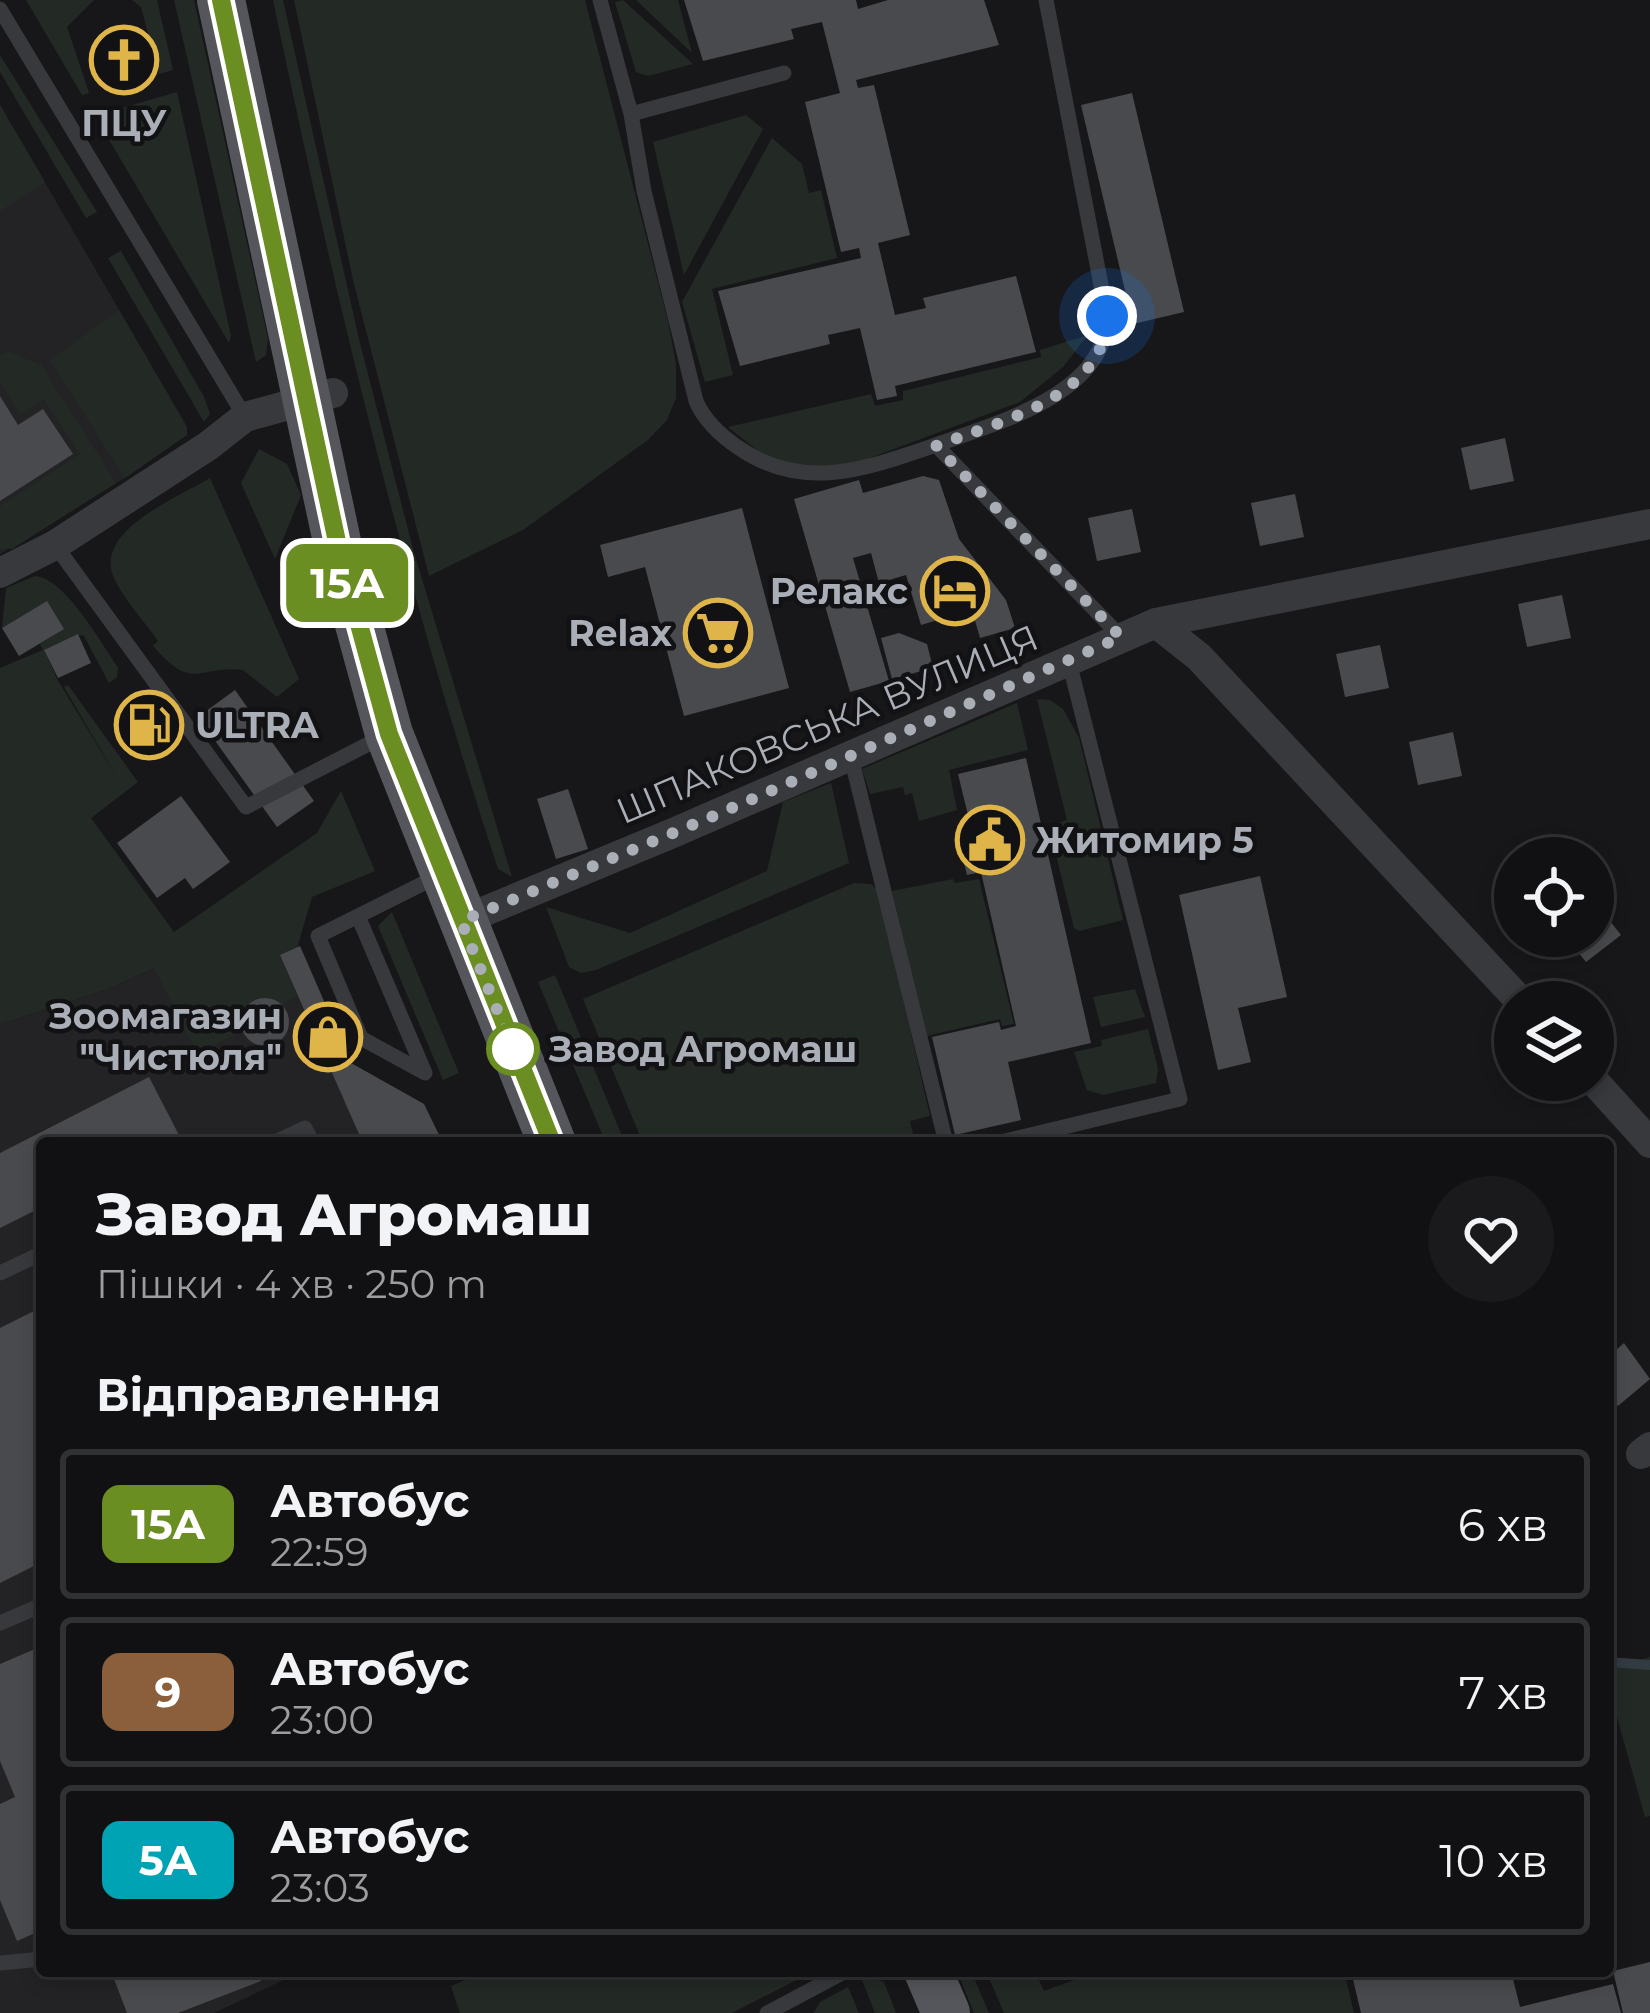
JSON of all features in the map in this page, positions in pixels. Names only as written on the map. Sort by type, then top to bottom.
[{"type":"main road","points":[[221,0],[320,396],[404,692],[472,916],[550,1137]]},
{"type":"main road","points":[[246,0],[320,396],[339,551],[389,734],[442,874],[472,916],[574,1137]]},
{"type":"main road","points":[[907,1977],[922,2013]]},
{"type":"main road","points":[[931,1977],[946,2013]]},
{"type":"street","points":[[0,572],[55,545],[245,417],[320,396]]},
{"type":"street","name":"ШПАКОВСЬКА ВУЛИЦЯ","points":[[472,916],[671,826],[851,757],[1156,623],[1650,524]]},
{"type":"street","points":[[1156,623],[1199,658],[1501,981]]},
{"type":"street","points":[[1612,1101],[1650,1143]]},
{"type":"lane","points":[[600,0],[696,400],[720,434],[766,464],[818,476],[869,468],[1041,405],[1097,354],[1107,333],[1107,316],[1046,0]]},
{"type":"lane","points":[[0,9],[6,33],[245,417]]},
{"type":"lane","points":[[631,114],[784,73]]},
{"type":"lane","points":[[936,446],[1121,637]]},
{"type":"lane","points":[[55,545],[246,807],[389,734]]},
{"type":"lane","points":[[1022,1137],[1180,1099],[1069,662]]},
{"type":"lane","points":[[851,757],[945,1137]]},
{"type":"lane","points":[[358,916],[424,1073],[361,1038],[318,936],[358,916],[442,874]]},
{"type":"lane","points":[[285,1137],[305,1127],[311,1137]]},
{"type":"lane","points":[[0,1274],[36,1256]]},
{"type":"lane","points":[[0,1623],[36,1608]]},
{"type":"lane","points":[[0,1963],[36,1960]]},
{"type":"lane","points":[[766,2013],[793,2007],[837,1977]]},
{"type":"shaded area","points":[[26,0],[94,0],[67,27],[89,93],[82,95]]},
{"type":"shaded area","points":[[132,0],[157,0],[173,70],[159,74],[141,7]]},
{"type":"shaded area","points":[[174,0],[194,0],[268,339],[266,355],[256,362]]},
{"type":"shaded area","points":[[273,0],[283,0],[359,339],[413,549],[512,877],[498,869],[402,546],[346,329]]},
{"type":"shaded area","points":[[294,0],[585,0],[668,321],[676,398],[667,420],[648,440],[523,530],[429,576],[353,280]]},
{"type":"shaded area","points":[[623,0],[693,64],[648,76],[636,72],[615,2]]},
{"type":"shaded area","points":[[636,0],[678,0],[692,53]]},
{"type":"shaded area","points":[[0,55],[97,212],[86,218],[0,72]]},
{"type":"shaded area","points":[[177,92],[231,336],[229,343],[95,116]]},
{"type":"shaded area","points":[[0,105],[187,427],[187,435],[0,554]]},
{"type":"shaded area","points":[[0,105],[45,182],[0,211]]},
{"type":"shaded area","points":[[746,115],[763,129],[684,275],[653,142]]},
{"type":"shaded area","points":[[772,138],[802,164],[809,193],[821,190],[837,258],[712,289],[733,375],[705,382],[682,302]]},
{"type":"shaded area","points":[[121,251],[204,397],[210,414],[204,422],[108,258]]},
{"type":"shaded area","points":[[119,310],[187,427],[187,435],[125,478],[50,360]]},
{"type":"shaded area","points":[[1088,335],[1063,367],[1020,402],[859,462],[815,468],[791,465],[758,451],[728,427],[871,394],[875,406],[903,400],[903,391],[1041,357],[1040,350]]},
{"type":"shaded area","points":[[8,351],[41,365],[116,483],[12,549],[0,549],[0,506],[80,454],[44,399],[20,414],[0,382],[0,356]]},
{"type":"shaded area","points":[[259,449],[287,464],[301,495],[275,559],[241,483]]},
{"type":"shaded area","points":[[210,478],[299,679],[277,697],[243,670],[196,674],[178,669],[153,646],[158,641],[114,578],[111,561],[126,531]]},
{"type":"shaded area","points":[[35,576],[59,588],[70,600],[118,667],[117,677],[109,683],[84,636],[44,650],[57,679],[119,781],[64,687],[68,685],[138,782],[91,818],[174,932],[317,833],[341,791],[375,871],[312,897],[297,948],[280,956],[297,996],[282,1005],[255,1001],[242,1013],[241,1030],[198,1055],[154,968],[108,989],[0,1024],[0,668],[43,650],[40,644],[63,629],[46,602],[2,628],[6,588]]},
{"type":"shaded area","points":[[1037,699],[1050,700],[1063,709],[1079,738],[1123,920],[1079,931],[1074,928],[1049,826],[1067,820]]},
{"type":"shaded area","points":[[1017,703],[1028,750],[949,770],[957,810],[919,821],[912,793],[905,795],[903,787],[870,794],[862,769]]},
{"type":"shaded area","points":[[831,783],[849,863],[596,970],[581,973],[569,967],[546,907],[630,933],[767,871],[783,802]]},
{"type":"shaded area","points":[[953,879],[955,883],[979,879],[1014,1024],[1002,1026],[1000,1019],[926,1036],[892,891]]},
{"type":"shaded area","points":[[854,883],[871,884],[878,890],[930,1116],[910,1121],[914,1137],[640,1137],[583,999]]},
{"type":"shaded area","points":[[392,912],[459,1073],[443,1080],[378,926]]},
{"type":"shaded area","points":[[300,946],[351,1063],[424,1104],[440,1137],[36,1137],[36,1977],[290,1977],[214,2013],[0,2013],[0,1024],[108,989],[154,968],[174,1006]]},
{"type":"shaded area","points":[[555,975],[622,1137],[603,1137],[538,982]]},
{"type":"shaded area","points":[[1135,989],[1145,1017],[1101,1027],[1093,997]]},
{"type":"shaded area","points":[[1148,1029],[1158,1069],[1156,1083],[1103,1095],[1087,1090],[1074,1052]]},
{"type":"shaded area","points":[[1650,1657],[1650,1816],[1645,1817],[1614,1706],[1614,1669]]},
{"type":"shaded area","points":[[473,1977],[802,1977],[732,2013],[460,2013],[451,1986]]},
{"type":"shaded area","points":[[959,1977],[974,1977],[989,2013],[974,2013]]},
{"type":"shaded area","points":[[989,1977],[1038,1977],[1044,1991],[1082,1977],[1345,1977],[1354,2013],[1004,2013]]},
{"type":"shaded area","points":[[862,1980],[884,1982],[896,2013],[875,2013]]},
{"type":"shaded area","points":[[848,1987],[859,2013],[814,2013],[820,2002]]},
{"type":"building","points":[[684,0],[856,0],[858,9],[888,0],[984,0],[999,45],[856,80],[858,88],[874,85],[910,235],[878,243],[895,315],[926,308],[923,298],[1016,276],[1036,352],[895,386],[897,396],[877,400],[860,328],[828,335],[830,344],[740,366],[718,291],[861,258],[859,248],[841,252],[805,102],[840,93],[822,22],[791,29],[794,39],[703,61]]},
{"type":"building","name":"ПЦУ","points":[[121,25],[134,34],[146,77],[114,87],[102,43],[107,29]]},
{"type":"building","points":[[1132,93],[1184,312],[1133,324],[1081,105]]},
{"type":"building","points":[[0,396],[18,425],[43,409],[73,454],[0,501]]},
{"type":"building","points":[[1505,438],[1514,481],[1470,490],[1461,448]]},
{"type":"building","name":"Релакс","points":[[923,476],[939,480],[959,539],[1006,600],[1015,628],[980,638],[972,610],[921,625],[906,575],[879,583],[871,553],[853,558],[889,681],[850,692],[794,499],[859,480],[863,493]]},
{"type":"building","points":[[1295,494],[1304,537],[1260,546],[1251,503]]},
{"type":"building","name":"Relax","points":[[742,508],[789,688],[684,716],[645,567],[608,577],[600,545]]},
{"type":"building","points":[[1132,509],[1141,552],[1097,561],[1088,518]]},
{"type":"building","points":[[1562,595],[1571,638],[1527,647],[1518,604]]},
{"type":"building","points":[[47,601],[64,629],[19,656],[2,628]]},
{"type":"building","points":[[899,633],[927,644],[933,668],[892,679],[881,638]]},
{"type":"building","points":[[78,634],[91,663],[58,678],[44,650]]},
{"type":"building","points":[[1380,645],[1389,688],[1345,697],[1336,654]]},
{"type":"building","points":[[235,690],[314,801],[277,827],[198,717]]},
{"type":"building","points":[[1453,732],[1462,776],[1418,785],[1409,742]]},
{"type":"building","points":[[1026,758],[1091,1043],[1008,1062],[1021,1120],[955,1135],[932,1037],[999,1022],[1001,1030],[1016,1026],[981,872],[967,875],[958,839],[973,836],[958,774]]},
{"type":"building","points":[[568,789],[588,849],[556,859],[537,799]]},
{"type":"building","points":[[181,796],[230,862],[193,889],[185,878],[157,898],[117,843]]},
{"type":"building","points":[[1260,876],[1287,997],[1238,1008],[1251,1062],[1218,1070],[1179,895]]},
{"type":"building","points":[[300,946],[351,1063],[424,1104],[440,1137],[360,1137],[280,955]]},
{"type":"building","points":[[265,998],[282,1005],[289,1022],[282,1039],[265,1046],[248,1039],[241,1022],[248,1005]]},
{"type":"building","points":[[149,1077],[180,1137],[36,1137],[36,1210],[0,1228],[0,1153]]},
{"type":"building","points":[[36,1310],[36,1565],[0,1583],[0,1328]]},
{"type":"building","points":[[1624,1343],[1650,1379],[1618,1406],[1614,1401],[1614,1352]]},
{"type":"building","points":[[36,1649],[36,1933],[17,1941],[0,1900],[0,1804],[15,1797],[0,1761],[0,1664]]},
{"type":"building","points":[[1650,1962],[1650,2013],[1623,2013],[1614,1971]]},
{"type":"building","points":[[113,1977],[259,1977],[261,1981],[178,2013],[127,2013]]},
{"type":"building","points":[[1352,1977],[1512,1977],[1520,2007],[1613,1984],[1621,2013],[1361,2013]]},
{"type":"waterway","points":[[1614,1662],[1650,1665]]},
{"type":"bus line","name":"15A","points":[[221,0],[339,551],[389,734],[550,1137]]},
{"type":"place","name":"ПЦУ","points":[[124,60]]},
{"type":"place","name":"Релакс","points":[[955,591]]},
{"type":"place","name":"Relax","points":[[718,633]]},
{"type":"place","name":"ULTRA","points":[[149,725]]},
{"type":"place","name":"Житомир 5","points":[[990,840]]},
{"type":"place","name":"Зоомагазин \"Чистюля\"","points":[[328,1037]]},
{"type":"place","name":"Завод Агромаш","points":[[513,1049]]},
{"type":"route","points":[[513,1049],[461,921],[1121,637],[936,446],[1016,416],[1060,392],[1097,354],[1107,333],[1107,316]]}]
